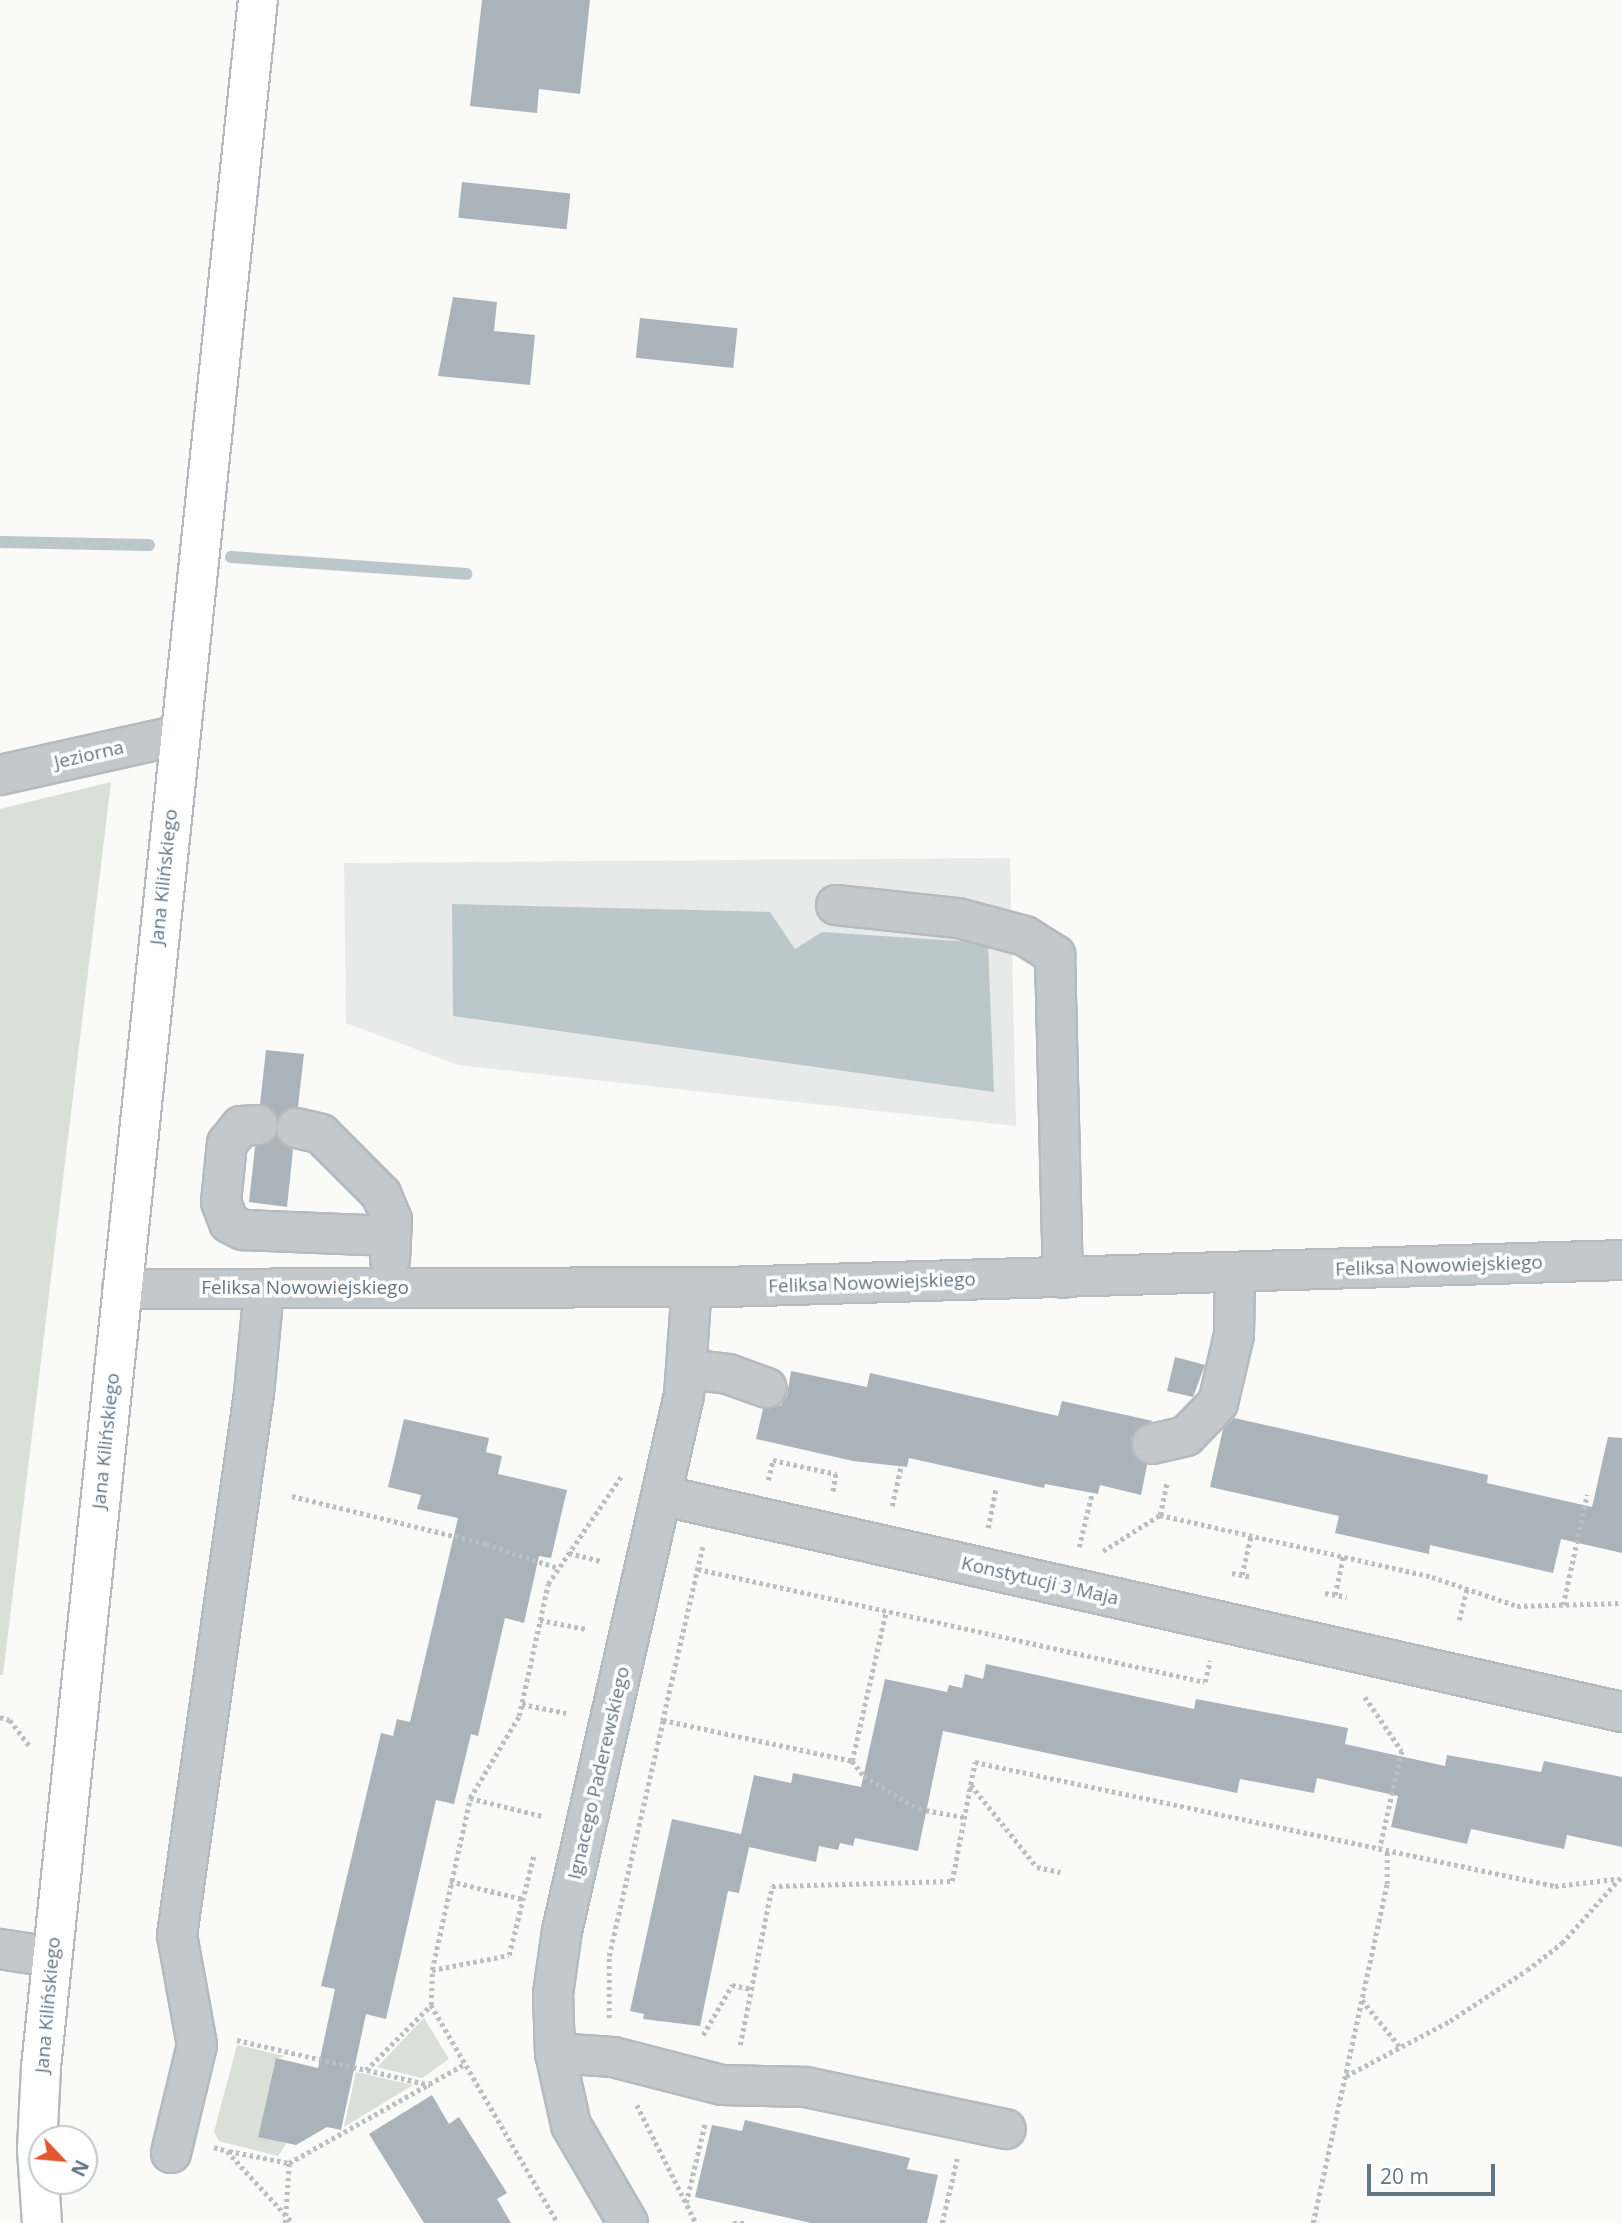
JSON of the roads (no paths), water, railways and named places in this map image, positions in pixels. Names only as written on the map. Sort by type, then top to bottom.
[{"type":"main road","name":"Jana Kilińskiego","points":[[42,2223],[37,2150],[52,1957],[186,659],[258,0]]},
{"type":"street","name":"Jeziorna","points":[[0,775],[179,735]]},
{"type":"street","points":[[836,905],[958,918],[1026,936],[1055,955],[1063,1278]]},
{"type":"street","points":[[258,1125],[241,1126],[227,1143],[221,1202],[229,1223],[243,1230],[391,1236]]},
{"type":"street","points":[[296,1128],[332,1142],[382,1194],[390,1212],[390,1289]]},
{"type":"street","name":"Feliksa Nowowiejskiego","points":[[122,1289],[692,1287],[1622,1260]]},
{"type":"street","points":[[1152,1444],[1186,1436],[1218,1403],[1234,1335],[1235,1273]]},
{"type":"street","points":[[664,1496],[688,1369],[692,1287]]},
{"type":"street","points":[[189,2149],[197,2045],[177,1935],[246,1457],[264,1289]]},
{"type":"street","points":[[688,1369],[728,1374],[768,1388]]},
{"type":"street","name":"Konstytucji 3 Maja","points":[[664,1496],[1622,1712]]},
{"type":"street","name":"Ignacego Paderewskiego","points":[[628,2223],[571,2125],[555,2053],[553,1994],[560,1944],[664,1496]]},
{"type":"street","points":[[0,1949],[52,1957]]},
{"type":"street","points":[[555,2053],[613,2057],[722,2085],[806,2087],[1006,2129]]},
{"type":"waterway","points":[[0,542],[149,545]]},
{"type":"waterway","points":[[231,557],[466,574]]}]
